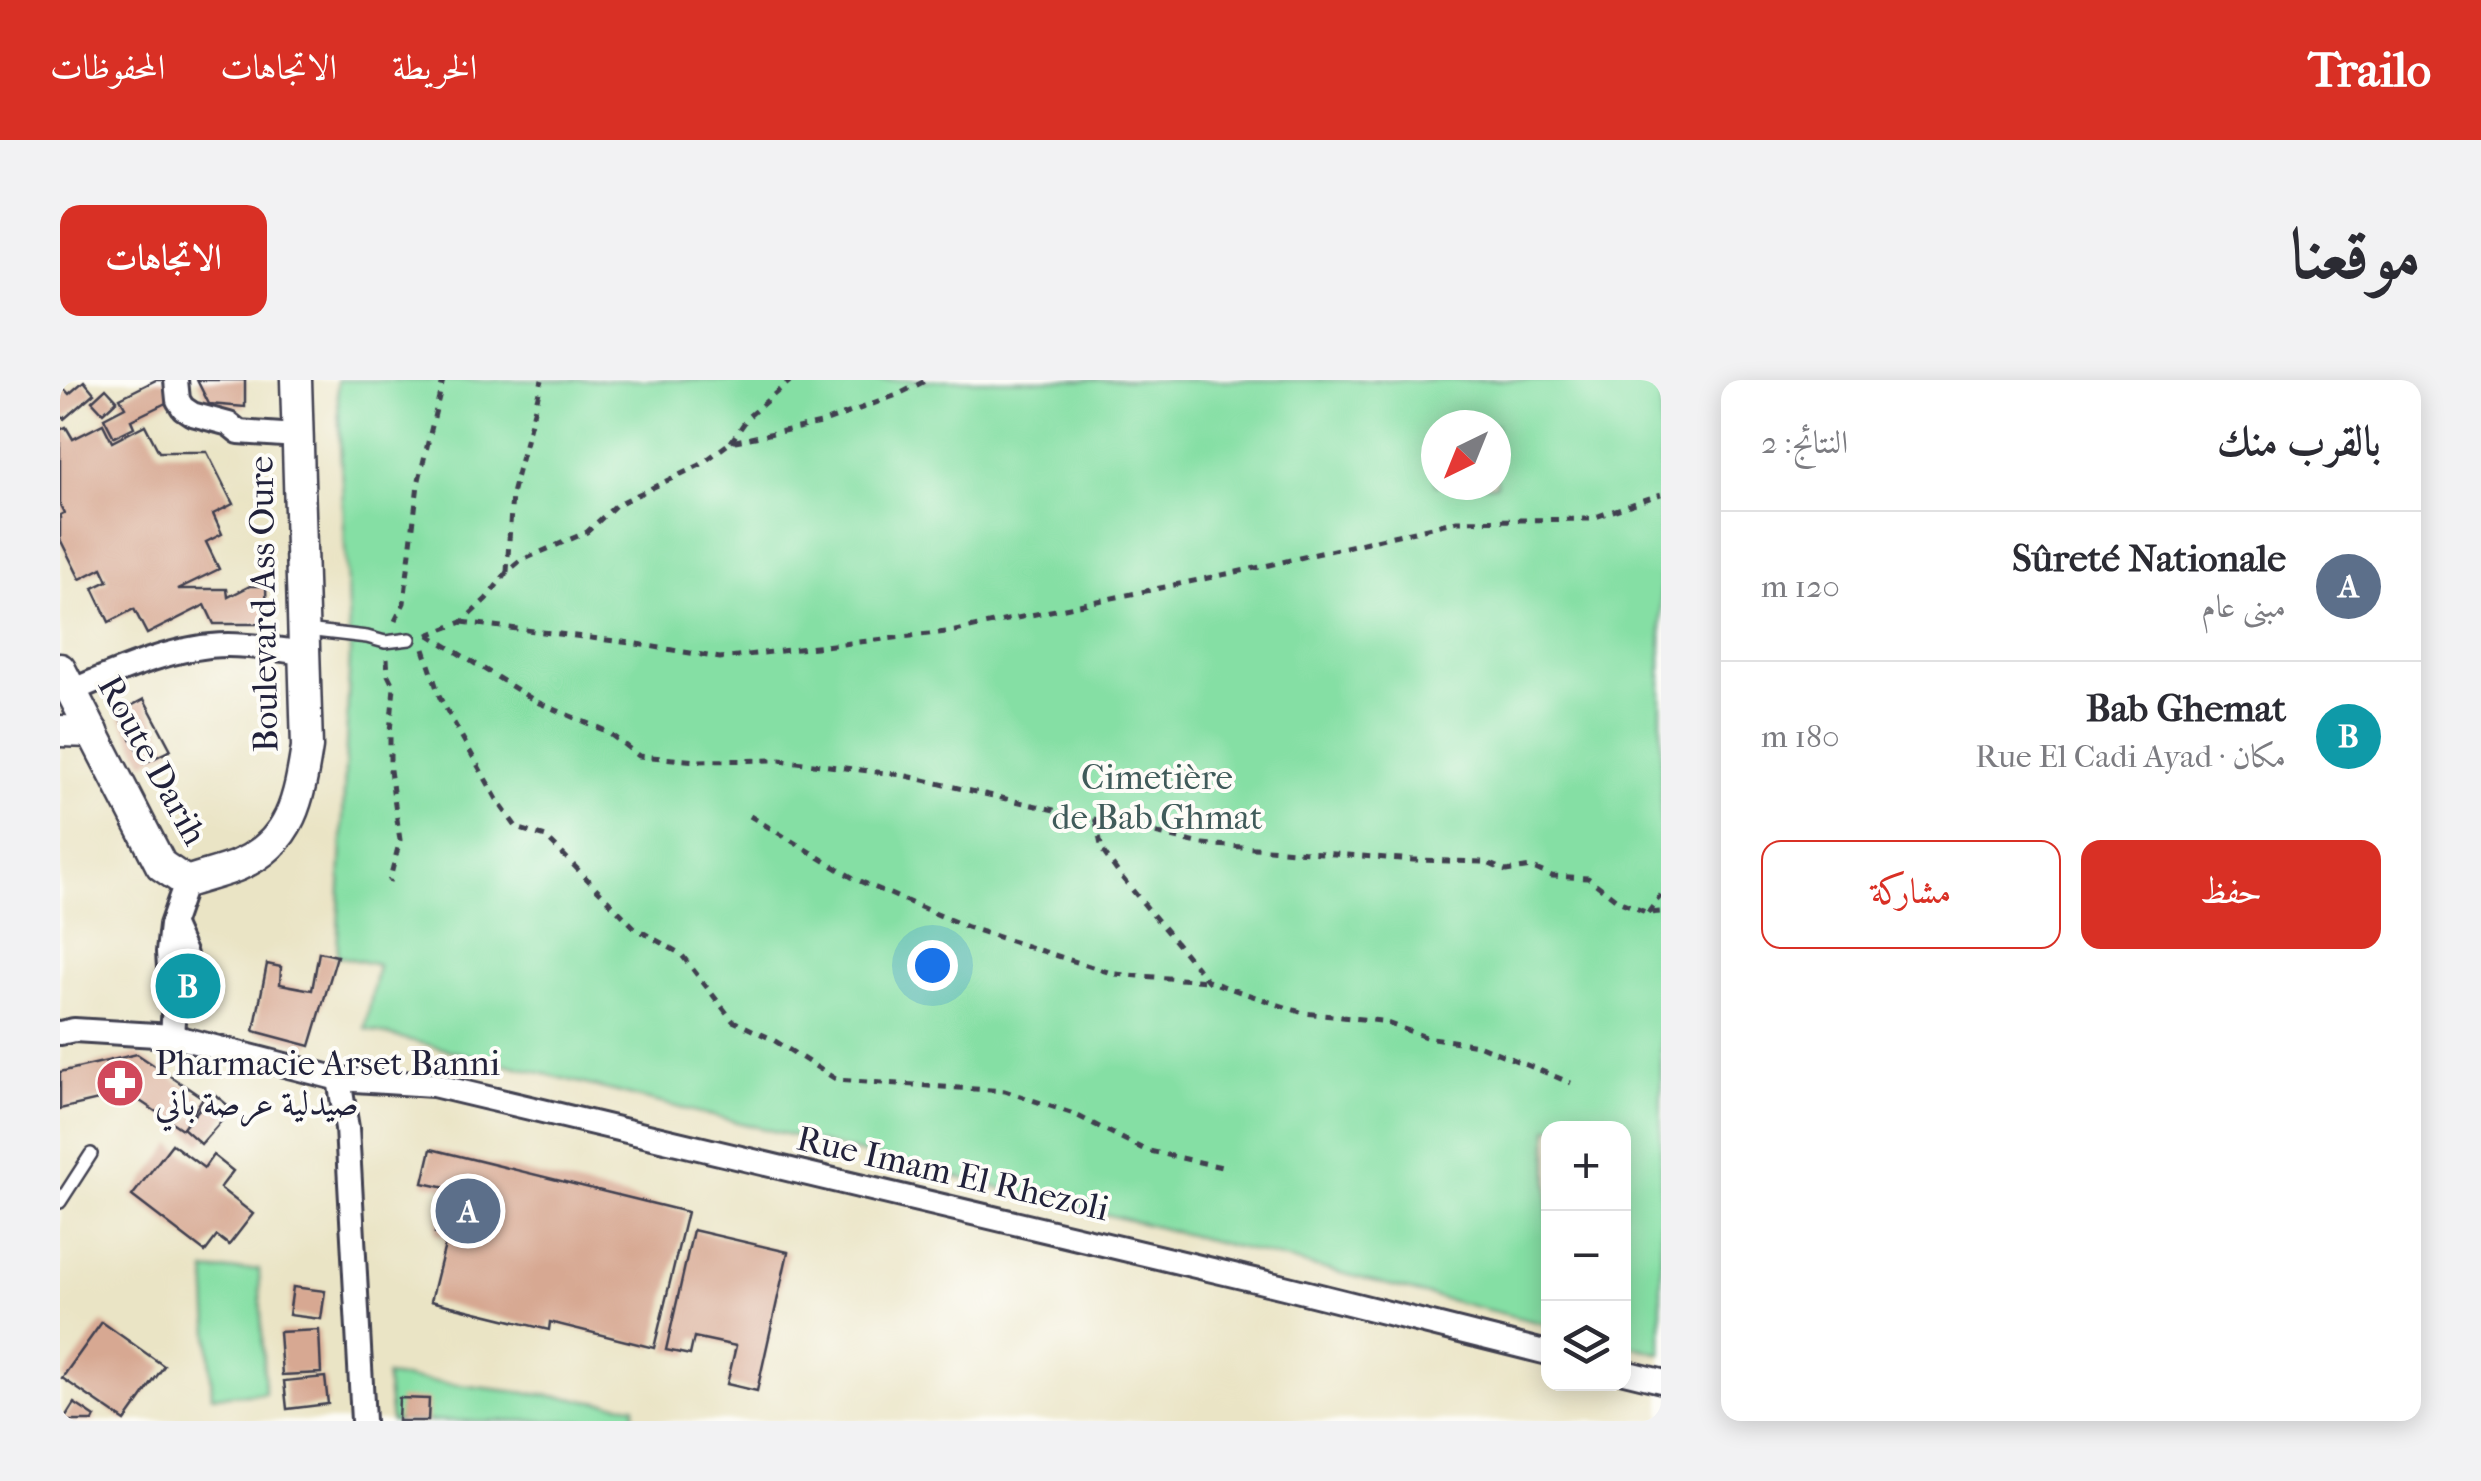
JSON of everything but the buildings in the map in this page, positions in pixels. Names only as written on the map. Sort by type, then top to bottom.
[{"type":"street","points":[[176,380],[178,400],[192,414],[229,424],[239,432],[298,436]]},
{"type":"street","name":"Boulevard Ass Oure","points":[[186,882],[239,865],[264,850],[285,828],[300,792],[306,747],[305,641],[296,380]]},
{"type":"street","points":[[66,680],[122,670],[198,648],[305,641]]},
{"type":"street","name":"Route Darih","points":[[66,680],[161,864],[186,882]]},
{"type":"street","points":[[60,730],[93,732]]},
{"type":"street","points":[[172,1036],[174,1006],[188,986],[185,955],[171,925],[186,882]]},
{"type":"street","name":"Rue Imam El Rhezoli","points":[[60,1032],[172,1036],[339,1079],[433,1085],[1541,1351]]},
{"type":"street","points":[[339,1079],[347,1128],[363,1421]]},
{"type":"street","points":[[1631,1374],[1661,1381]]},
{"type":"lane","points":[[305,641],[410,639]]},
{"type":"lane","points":[[60,1202],[91,1154]]},
{"type":"path","points":[[506,572],[512,494],[542,380]]},
{"type":"path","points":[[791,380],[748,416],[731,442],[700,465],[616,505],[586,532],[520,562],[506,572],[462,622],[420,637],[440,698],[516,828],[546,837],[635,928],[682,954],[733,1021],[772,1039],[837,1080],[1005,1091],[1074,1114],[1145,1150],[1222,1167]]},
{"type":"path","points":[[731,442],[821,423],[927,380]]},
{"type":"path","points":[[462,622],[720,658],[954,631],[1457,522],[1590,519],[1661,494]]},
{"type":"path","points":[[429,634],[538,702],[606,732],[639,756],[697,761],[780,760],[902,775],[1202,844],[1484,862],[1506,871],[1531,867],[1552,876],[1588,878],[1618,902],[1648,913],[1661,912]]},
{"type":"path","points":[[750,816],[855,879],[968,927],[1114,974],[1208,981],[1302,1013],[1380,1021],[1426,1036],[1478,1045],[1571,1084]]},
{"type":"path","points":[[1096,821],[1102,850],[1208,981]]},
{"type":"path","points":[[1648,913],[1661,895]]},
{"type":"green space","name":"Cimetière de Bab Ghmat","points":[[337,380],[1661,380],[1661,1354],[1631,1346],[1631,1121],[1541,1121],[1541,1323],[365,1029],[378,965],[337,956],[350,652]]},
{"type":"green space","points":[[259,1269],[265,1393],[212,1396],[206,1271]]},
{"type":"green space","points":[[386,1376],[635,1406],[632,1421],[391,1421]]},
{"type":"place","name":"Bab Ghemat","points":[[188,986]]},
{"type":"place","name":"Pharmacie Arset Banni صيدلية عرصة باني","points":[[120,1083]]},
{"type":"place","name":"Sûreté Nationale","points":[[468,1211]]}]
